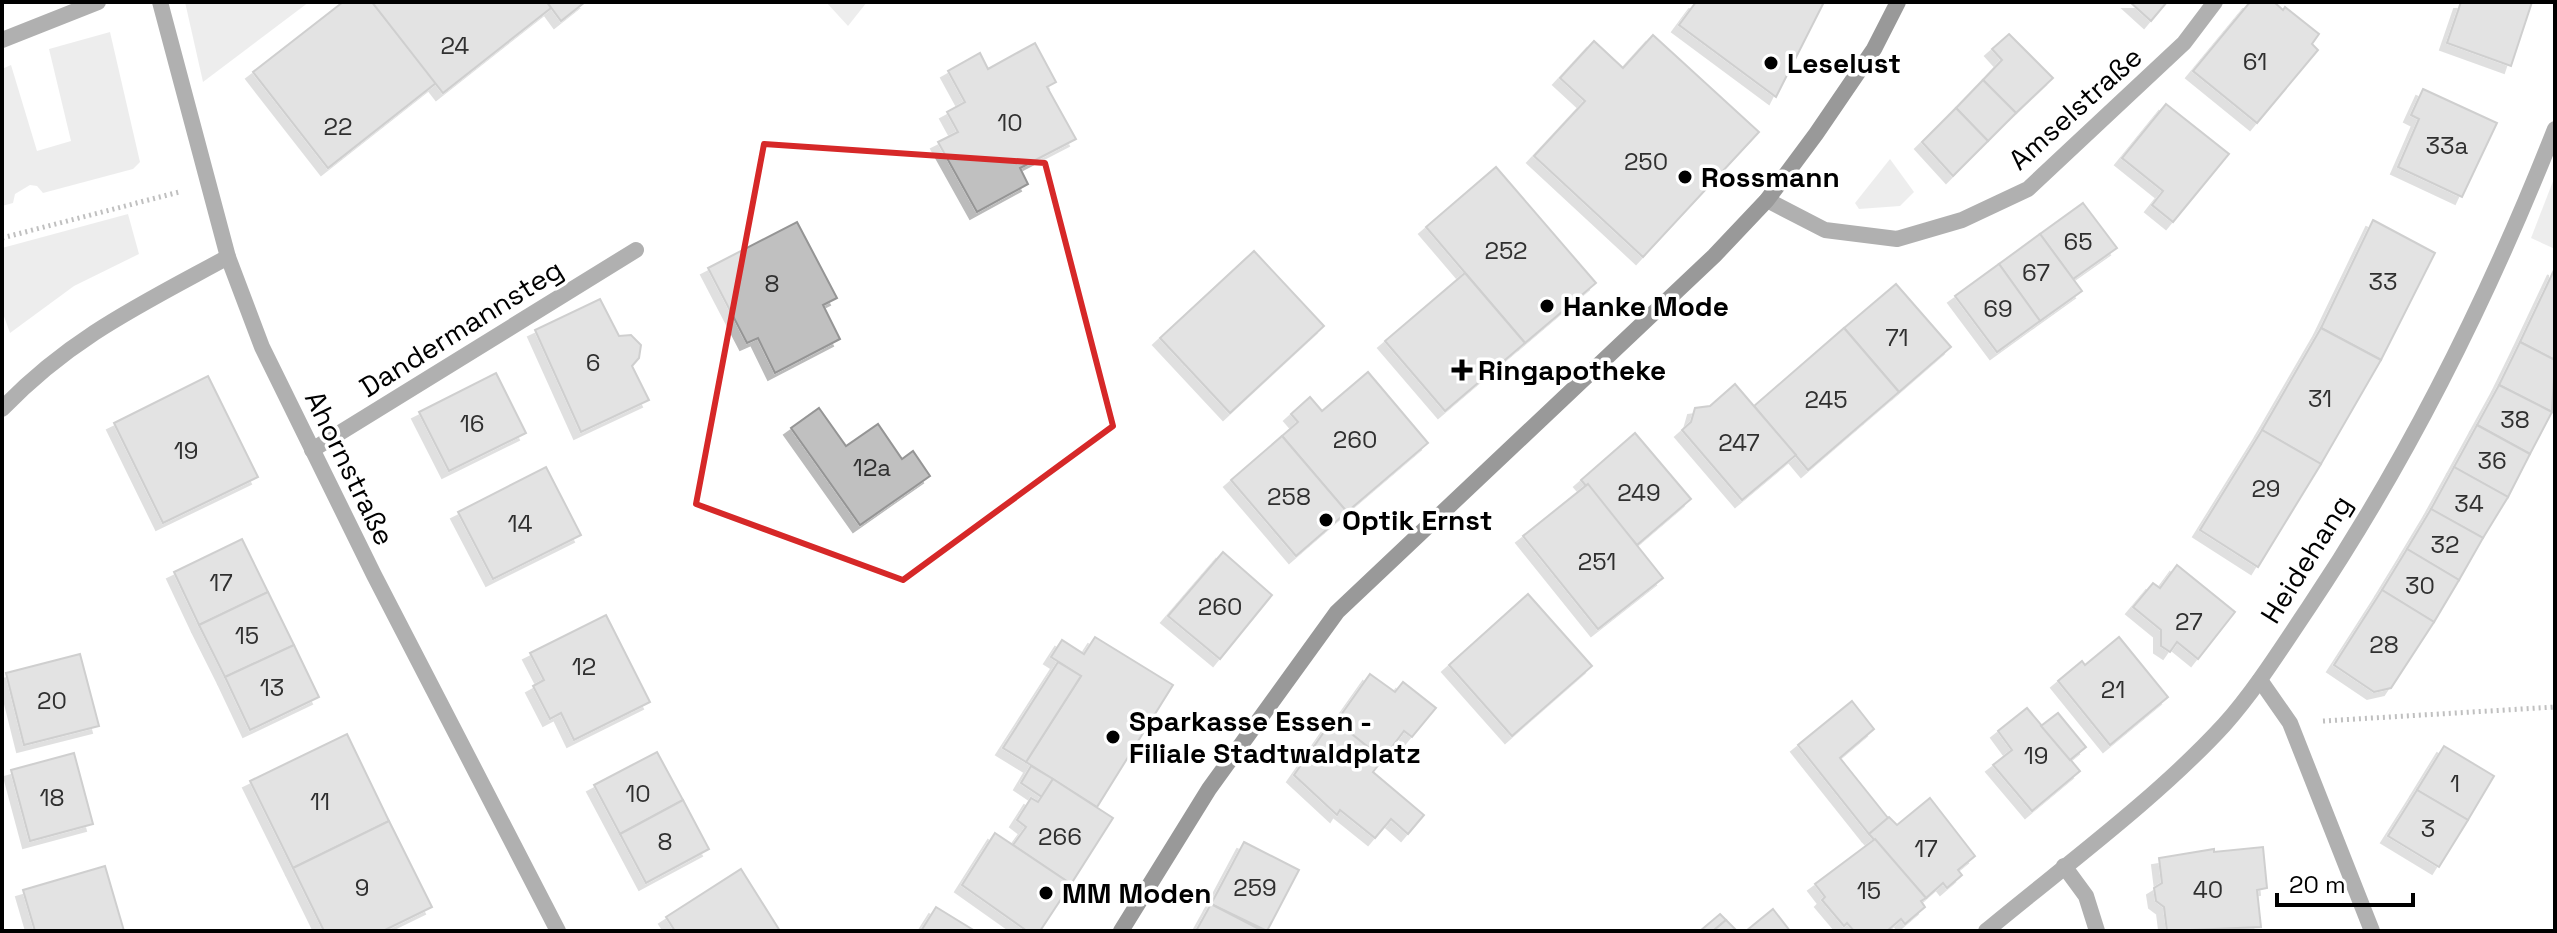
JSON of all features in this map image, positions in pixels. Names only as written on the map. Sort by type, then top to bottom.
[{"type":"main road","points":[[1121,931],[1209,789],[1337,612],[1714,256],[1767,200],[1874,49],[1898,2]]},
{"type":"street","points":[[2,40],[98,2]]},
{"type":"street","name":"Ahornstraße","points":[[160,2],[228,257],[262,347],[558,931]]},
{"type":"street","name":"Amselstraße","points":[[1767,200],[1825,230],[1897,239],[1962,220],[2028,189],[2184,43],[2215,2]]},
{"type":"street","name":"Heidehang","points":[[1986,931],[2185,761],[2224,725],[2260,680],[2336,566],[2405,446],[2509,237],[2555,129]]},
{"type":"street","name":"Dandermannsteg","points":[[312,450],[636,250]]},
{"type":"street","points":[[2,409],[35,374],[85,336],[228,257]]},
{"type":"street","points":[[2260,680],[2290,723],[2372,931]]},
{"type":"street","points":[[2064,866],[2086,896],[2097,931]]},
{"type":"path","points":[[2,238],[210,184]]},
{"type":"path","points":[[2290,723],[2555,707]]},
{"type":"highlighted area","points":[[764,144],[1045,163],[1113,426],[903,580],[696,504]]},
{"type":"shaded area","points":[[185,2],[309,2],[203,82]]},
{"type":"shaded area","points":[[826,2],[867,2],[848,26]]},
{"type":"shaded area","points":[[110,32],[140,162],[133,169],[43,193],[37,186],[30,185],[15,194],[13,203],[2,206],[2,69],[11,65],[37,151],[71,141],[49,49]]},
{"type":"shaded area","points":[[1890,159],[1914,192],[1900,206],[1859,209],[1855,203]]},
{"type":"shaded area","points":[[2555,176],[2555,249],[2531,238]]},
{"type":"shaded area","points":[[128,214],[139,254],[74,286],[10,333],[2,311],[2,248]]},
{"type":"building","points":[[343,2],[372,2],[436,83],[328,168],[253,72]]},
{"type":"building","points":[[372,2],[547,2],[551,8],[443,93]]},
{"type":"building","points":[[547,2],[585,2],[561,21]]},
{"type":"building","points":[[1696,2],[1824,2],[1776,97],[1679,25]]},
{"type":"building","points":[[2130,2],[2167,2],[2151,21]]},
{"type":"building","points":[[2250,2],[2274,2],[2283,10],[2285,7],[2319,34],[2312,44],[2318,50],[2257,123],[2193,71]]},
{"type":"building","points":[[2461,2],[2532,2],[2511,66],[2447,43]]},
{"type":"building","points":[[2009,34],[2053,78],[2016,113],[1983,80],[2002,60],[1992,49]]},
{"type":"building","points":[[1653,35],[1759,132],[1643,257],[1534,156],[1585,101],[1560,78],[1594,41],[1623,68]]},
{"type":"building","points":[[1035,43],[1056,82],[1047,87],[1076,139],[1020,168],[1028,184],[977,212],[938,142],[958,132],[947,112],[965,102],[948,71],[980,53],[988,69]]},
{"type":"building","points":[[1983,80],[2016,113],[1988,141],[1956,108]]},
{"type":"building","points":[[2423,89],[2497,123],[2462,197],[2398,167],[2419,119],[2411,115]]},
{"type":"building","points":[[2166,104],[2229,154],[2173,222],[2152,205],[2163,191],[2122,158]]},
{"type":"building","points":[[1956,108],[1988,141],[1953,176],[1922,142]]},
{"type":"building","points":[[1496,167],[1596,283],[1525,343],[1426,227]]},
{"type":"building","points":[[2083,203],[2117,248],[2073,279],[2040,234]]},
{"type":"building","points":[[2373,220],[2435,253],[2381,360],[2321,328]]},
{"type":"building","points":[[797,222],[837,298],[823,305],[840,339],[775,373],[758,338],[747,343],[708,268]]},
{"type":"building","points":[[2040,234],[2082,291],[2040,321],[1999,264]]},
{"type":"building","points":[[1254,251],[1324,326],[1230,413],[1160,338]]},
{"type":"building","points":[[1999,264],[2040,321],[1997,352],[1955,296]]},
{"type":"building","points":[[2555,268],[2555,360],[2520,342]]},
{"type":"building","points":[[1465,273],[1525,343],[1445,411],[1385,341]]},
{"type":"building","points":[[1896,284],[1951,347],[1899,392],[1844,328]]},
{"type":"building","points":[[600,299],[619,336],[631,335],[641,345],[639,358],[632,366],[649,400],[581,432],[535,330]]},
{"type":"building","points":[[1844,328],[1899,392],[1808,470],[1754,406]]},
{"type":"building","points":[[2321,328],[2381,360],[2321,464],[2262,430]]},
{"type":"building","points":[[2520,342],[2555,360],[2552,412],[2499,385]]},
{"type":"building","points":[[1368,372],[1428,443],[1347,512],[1282,436],[1298,422],[1291,414],[1310,397],[1322,411]]},
{"type":"building","points":[[496,373],[526,433],[449,471],[419,412]]},
{"type":"building","points":[[208,376],[258,477],[163,523],[114,423]]},
{"type":"building","points":[[1735,384],[1796,455],[1742,500],[1682,430],[1691,422],[1695,408],[1710,406]]},
{"type":"building","points":[[2499,385],[2552,412],[2530,454],[2477,425]]},
{"type":"building","points":[[819,408],[846,446],[878,424],[902,459],[913,451],[930,476],[860,525],[791,428]]},
{"type":"building","points":[[2477,425],[2530,454],[2508,497],[2454,467]]},
{"type":"building","points":[[2262,430],[2321,464],[2258,567],[2200,530]]},
{"type":"building","points":[[1635,433],[1691,499],[1637,545],[1581,480]]},
{"type":"building","points":[[1282,436],[1347,512],[1296,556],[1231,480]]},
{"type":"building","points":[[546,467],[581,535],[493,579],[458,512]]},
{"type":"building","points":[[2454,467],[2508,497],[2483,538],[2431,509]]},
{"type":"building","points":[[1588,484],[1663,578],[1598,629],[1523,536]]},
{"type":"building","points":[[2431,509],[2483,538],[2459,580],[2407,549]]},
{"type":"building","points":[[242,539],[268,592],[199,625],[174,572]]},
{"type":"building","points":[[2407,549],[2459,580],[2434,622],[2382,590]]},
{"type":"building","points":[[1223,552],[1272,595],[1220,659],[1168,616]]},
{"type":"building","points":[[2177,565],[2235,612],[2198,659],[2177,642],[2170,652],[2161,646],[2161,630],[2133,607],[2153,583],[2160,588]]},
{"type":"building","points":[[2382,590],[2434,622],[2391,688],[2374,692],[2334,665]]},
{"type":"building","points":[[268,592],[294,645],[225,677],[199,625]]},
{"type":"building","points":[[1528,594],[1592,666],[1512,736],[1449,665]]},
{"type":"building","points":[[606,615],[650,702],[574,740],[561,713],[550,719],[533,686],[544,680],[530,653]]},
{"type":"building","points":[[1095,637],[1173,685],[1097,807],[1026,762],[1081,676],[1051,657],[1062,640],[1084,654]]},
{"type":"building","points":[[2119,637],[2168,697],[2110,745],[2058,681],[2082,661],[2085,665]]},
{"type":"building","points":[[294,645],[319,697],[250,730],[225,677]]},
{"type":"building","points":[[80,654],[99,726],[24,745],[6,673]]},
{"type":"building","points":[[1058,662],[1081,676],[1026,762],[1003,748]]},
{"type":"building","points":[[1370,674],[1395,692],[1403,682],[1436,708],[1412,737],[1404,731],[1383,759],[1336,722]]},
{"type":"building","points":[[1852,701],[1874,729],[1840,758],[1888,818],[1869,834],[1798,745]]},
{"type":"building","points":[[2027,708],[2080,771],[2032,811],[1993,765],[2012,750],[1998,731]]},
{"type":"building","points":[[2058,713],[2086,747],[2070,760],[2041,726]]},
{"type":"building","points":[[1333,719],[1383,759],[1373,772],[1424,815],[1408,834],[1391,819],[1375,838],[1340,810],[1337,815],[1294,775]]},
{"type":"building","points":[[347,734],[389,821],[293,868],[250,781]]},
{"type":"building","points":[[2444,746],[2494,776],[2468,820],[2417,790]]},
{"type":"building","points":[[657,752],[683,800],[620,834],[594,785]]},
{"type":"building","points":[[74,753],[93,824],[30,841],[11,770]]},
{"type":"building","points":[[1031,766],[1053,779],[1042,797],[1021,783]]},
{"type":"building","points":[[1053,779],[1113,818],[1071,884],[1013,845],[1026,827],[1017,820],[1031,798],[1038,802]]},
{"type":"building","points":[[2417,790],[2468,820],[2439,867],[2388,836]]},
{"type":"building","points":[[1930,798],[1975,856],[1958,870],[1962,875],[1947,888],[1943,883],[1926,898],[1869,834],[1889,817],[1897,825]]},
{"type":"building","points":[[683,800],[709,849],[646,883],[620,834]]},
{"type":"building","points":[[389,821],[432,907],[383,931],[324,931],[293,868]]},
{"type":"building","points":[[995,833],[1071,884],[1040,931],[1027,931],[962,885]]},
{"type":"building","points":[[1875,839],[1926,898],[1921,901],[1925,907],[1905,924],[1901,919],[1887,931],[1854,931],[1847,923],[1844,926],[1822,900],[1825,897],[1815,884]]},
{"type":"building","points":[[1244,842],[1299,870],[1267,931],[1211,904]]},
{"type":"building","points":[[2263,847],[2267,888],[2257,890],[2261,927],[2167,931],[2164,907],[2156,901],[2154,888],[2162,883],[2159,858],[2214,849],[2214,852]]},
{"type":"building","points":[[105,866],[124,931],[35,931],[23,890]]},
{"type":"building","points":[[741,869],[780,931],[675,931],[666,917]]},
{"type":"building","points":[[1211,904],[1263,931],[1196,931]]},
{"type":"building","points":[[936,907],[975,931],[921,931]]},
{"type":"building","points":[[1773,909],[1790,931],[1746,931]]},
{"type":"building","points":[[1720,914],[1726,920],[1713,931],[1700,931]]},
{"type":"building","points":[[1726,920],[1737,931],[1713,931]]},
{"type":"place","name":"Leselust","points":[[1771,63]]},
{"type":"place","name":"Rossmann","points":[[1685,177]]},
{"type":"place","name":"Hanke Mode","points":[[1547,306]]},
{"type":"place","name":"Ringapotheke","points":[[1462,370]]},
{"type":"place","name":"Optik Ernst","points":[[1326,520]]},
{"type":"place","name":"Sparkasse Essen - Filiale Stadtwaldplatz","points":[[1113,737]]},
{"type":"place","name":"MM Moden","points":[[1046,893]]}]
